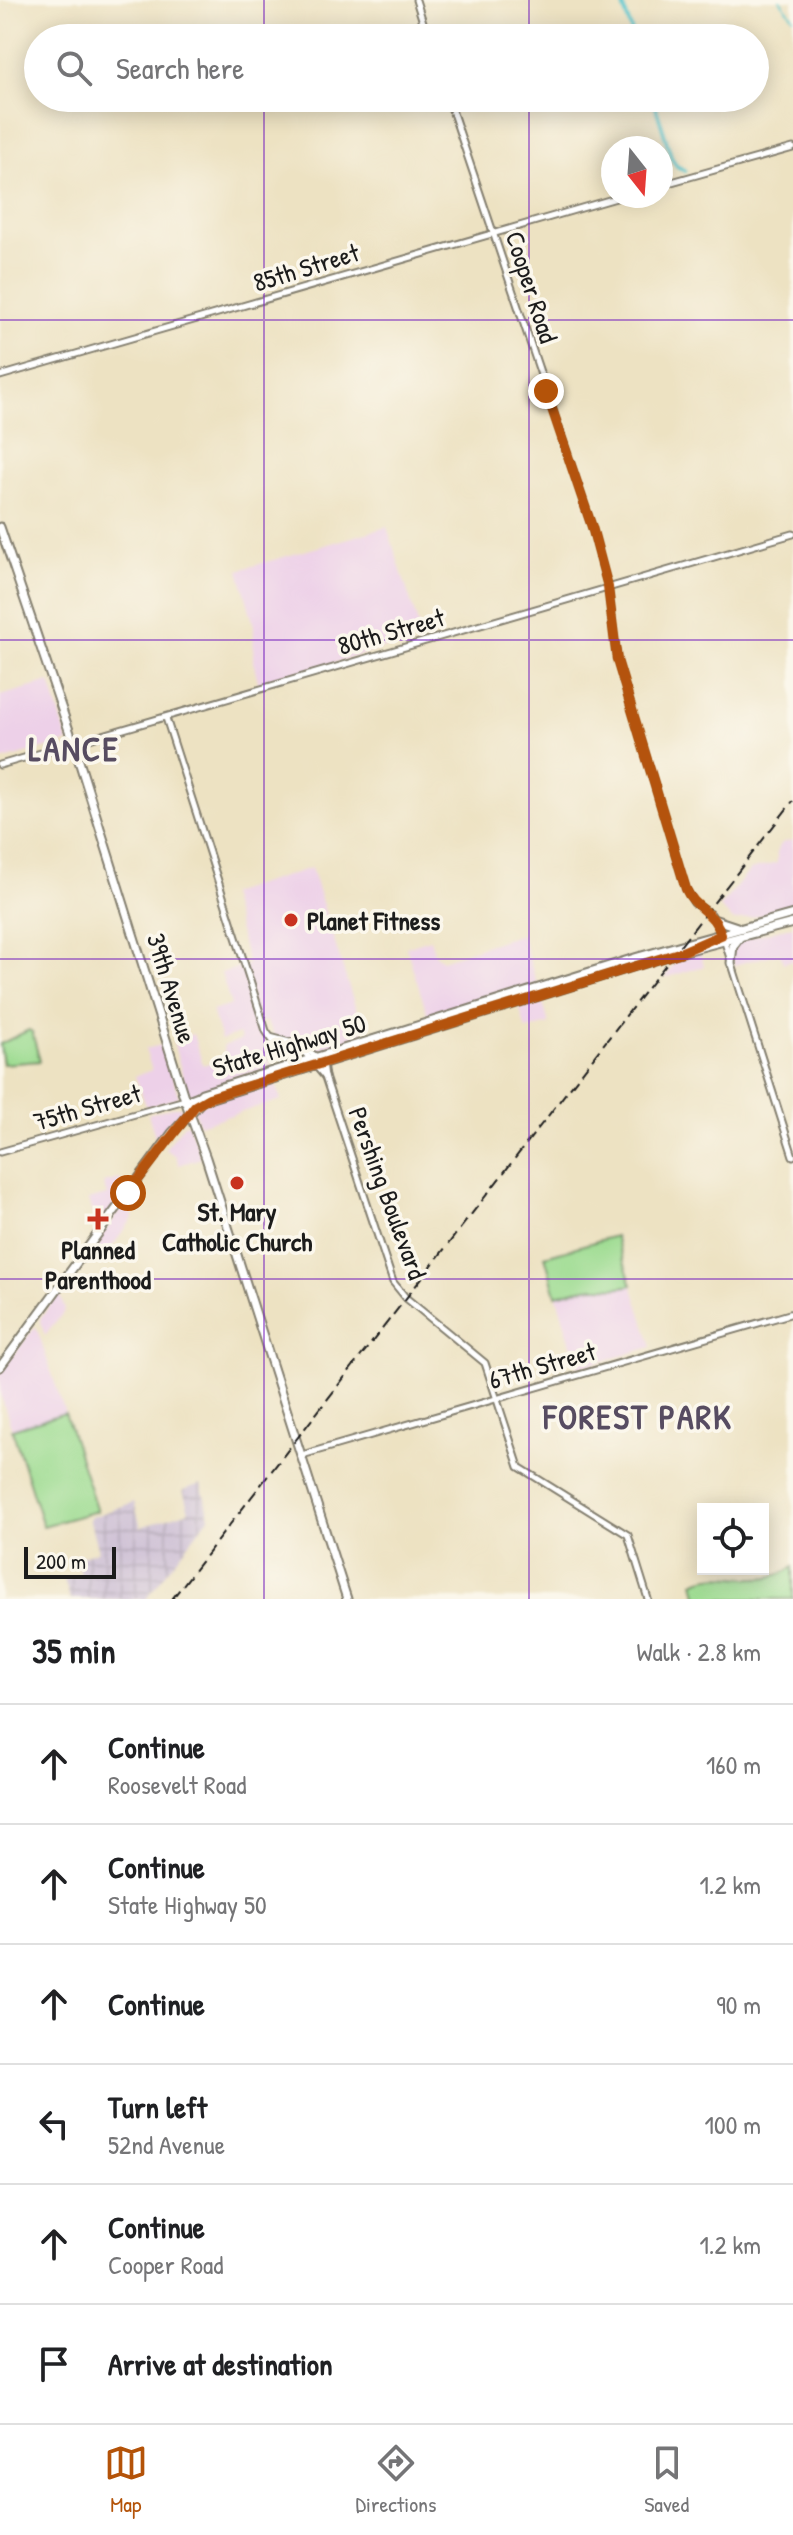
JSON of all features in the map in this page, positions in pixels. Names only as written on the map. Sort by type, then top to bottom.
[{"type":"main road","name":"39th Avenue","points":[[0,527],[74,745],[347,1599]]},
{"type":"main road","name":"State Highway 50","points":[[742,932],[793,914]]},
{"type":"main road","points":[[716,920],[742,932],[733,946],[731,963]]},
{"type":"main road","points":[[723,937],[767,921]]},
{"type":"main road","name":"State Highway 50","points":[[0,1367],[189,1106],[202,1097],[723,937],[793,923]]},
{"type":"main road","name":"State Highway 50","points":[[317,1061],[723,937]]},
{"type":"street","points":[[416,0],[424,24]]},
{"type":"street","name":"Cooper Road","points":[[453,112],[592,527],[608,587],[614,646],[624,686],[686,889],[694,903],[716,920]]},
{"type":"street","points":[[673,182],[793,148]]},
{"type":"street","name":"85th Street","points":[[0,376],[601,202]]},
{"type":"street","name":"80th Street","points":[[0,765],[793,534]]},
{"type":"street","points":[[166,718],[264,1028],[277,1043],[301,1045],[317,1061]]},
{"type":"street","points":[[716,920],[793,1156]]},
{"type":"street","points":[[271,1059],[277,1043]]},
{"type":"street","name":"Pershing Boulevard","points":[[317,1061],[393,1282],[406,1298],[484,1362],[513,1457],[519,1467],[628,1535],[648,1599]]},
{"type":"street","name":"75th Street","points":[[0,1152],[189,1106],[202,1097]]},
{"type":"street","name":"67th Street","points":[[302,1455],[793,1313]]},
{"type":"shaded area","points":[[387,527],[422,637],[259,685],[253,661],[254,626],[239,570]]},
{"type":"shaded area","points":[[50,682],[68,742],[0,761],[0,696]]},
{"type":"shaded area","points":[[793,840],[793,909],[734,921],[720,907],[750,870],[777,863],[777,850],[782,843]]},
{"type":"shaded area","points":[[311,868],[366,1041],[315,1055],[308,1048],[275,1037],[266,1021],[259,1022],[271,1068],[191,1095],[187,1092],[173,1041],[193,1034],[203,1065],[226,1058],[223,1046],[241,1040],[239,1034],[221,1040],[212,1011],[231,1005],[221,973],[248,965],[229,894]]},
{"type":"shaded area","points":[[793,926],[793,960],[783,963],[780,953],[734,965],[730,950],[732,942]]},
{"type":"shaded area","points":[[521,934],[537,984],[429,1019],[406,947],[430,939],[435,955],[442,960]]},
{"type":"shaded area","points":[[699,950],[704,966],[665,978],[679,956]]},
{"type":"shaded area","points":[[542,999],[549,1024],[526,1030],[519,1006]]},
{"type":"shaded area","points":[[162,1045],[179,1097],[147,1108],[135,1076],[152,1070],[145,1049]]},
{"type":"shaded area","points":[[275,1081],[281,1100],[199,1125],[194,1110],[206,1101]]},
{"type":"shaded area","points":[[181,1107],[184,1112],[158,1146],[148,1114]]},
{"type":"shaded area","points":[[188,1123],[201,1158],[179,1165],[176,1156],[165,1149]]},
{"type":"shaded area","points":[[120,1179],[125,1193],[97,1228],[88,1200],[107,1195],[103,1183]]},
{"type":"shaded area","points":[[136,1189],[142,1207],[132,1215],[133,1218],[98,1266],[92,1249]]},
{"type":"shaded area","points":[[616,1235],[652,1347],[578,1368],[545,1256]]},
{"type":"shaded area","points":[[59,1293],[65,1310],[45,1336],[40,1319]]},
{"type":"shaded area","points":[[36,1326],[65,1413],[12,1429],[0,1394],[0,1372]]},
{"type":"shaded area","points":[[201,1484],[210,1516],[146,1599],[70,1599],[64,1579],[81,1574],[76,1558],[98,1551],[89,1518],[134,1502],[141,1527],[189,1511],[183,1490]]},
{"type":"green space","points":[[29,1030],[40,1061],[3,1064],[0,1044]]},
{"type":"green space","points":[[615,1236],[632,1285],[587,1288],[556,1295],[545,1256]]},
{"type":"green space","points":[[65,1413],[97,1511],[43,1526],[12,1429]]},
{"type":"green space","points":[[793,1567],[793,1599],[698,1599],[694,1582],[717,1576],[768,1577]]},
{"type":"waterway","points":[[621,0],[629,24]]},
{"type":"waterway","points":[[780,0],[793,17]]},
{"type":"waterway","points":[[657,112],[672,159],[685,171]]},
{"type":"railway","points":[[172,1599],[793,801]]},
{"type":"place","name":"Planet Fitness","points":[[291,920]]},
{"type":"place","name":"St. Mary Catholic Church","points":[[237,1183]]},
{"type":"place","name":"Planned Parenthood","points":[[98,1219]]},
{"type":"district","name":"LANCE","points":[[74,749]]},
{"type":"district","name":"FOREST PARK","points":[[638,1417]]},
{"type":"route","points":[[128,1193],[172,1133],[202,1101],[682,952],[721,935],[716,920],[691,900],[686,889],[617,660],[608,587],[592,527],[546,391]]}]
